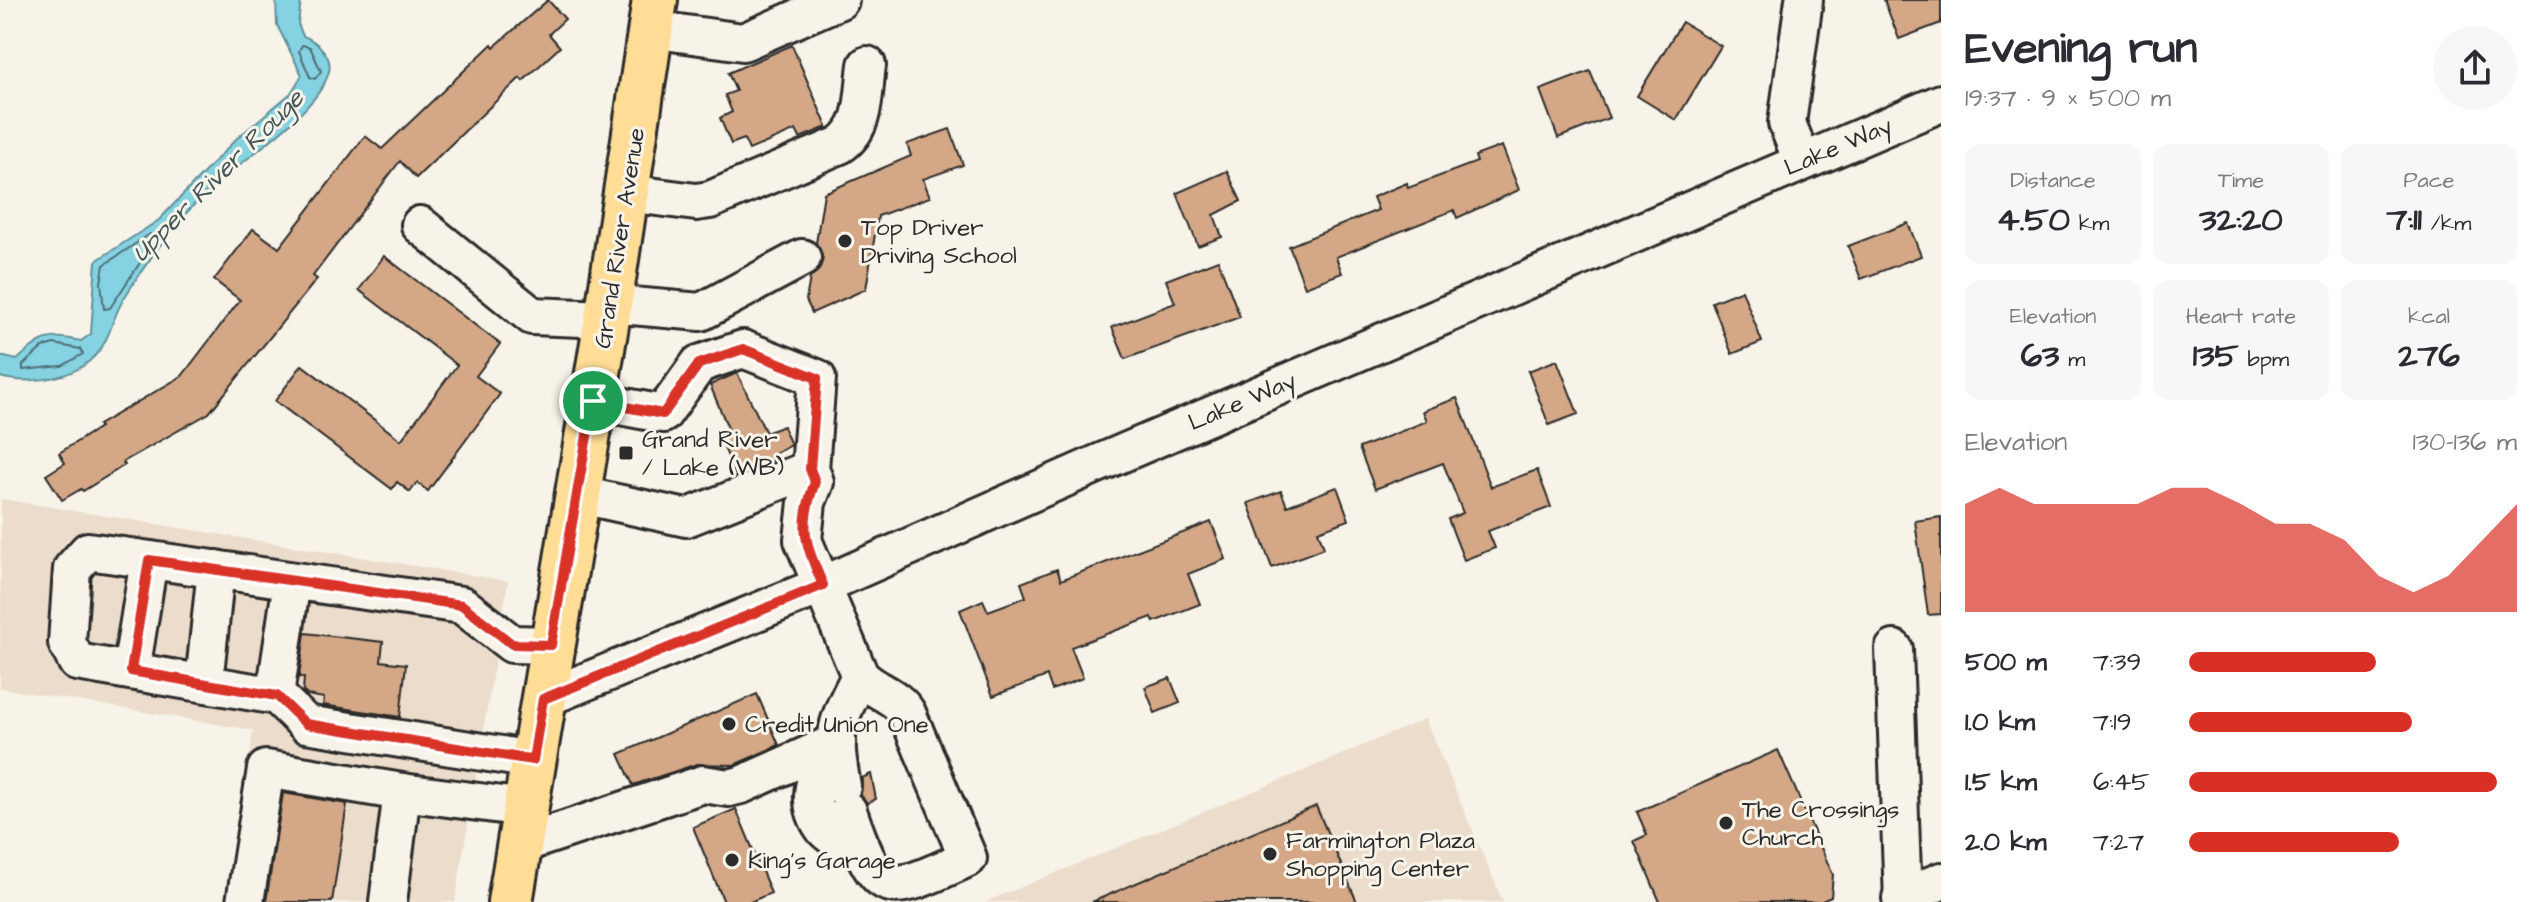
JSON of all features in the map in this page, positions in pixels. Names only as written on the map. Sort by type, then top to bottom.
[{"type":"main road","name":"Grand River Avenue","points":[[510,902],[608,312],[652,15]]},
{"type":"street","points":[[652,15],[743,42],[840,0]]},
{"type":"street","points":[[1802,161],[1787,123],[1804,0]]},
{"type":"street","points":[[626,193],[696,202],[710,200],[840,145],[852,137],[859,123],[867,65]]},
{"type":"street","name":"Lake Way","points":[[543,699],[823,585],[1941,103]]},
{"type":"street","points":[[420,225],[532,316],[701,312],[802,258]]},
{"type":"street","points":[[593,401],[663,414],[699,364],[743,349],[817,378],[810,469],[815,482],[807,502],[803,540],[860,676],[877,690],[893,696],[907,713],[968,858],[908,885],[891,886],[879,880],[862,852],[845,799],[837,721],[860,676]]},
{"type":"street","points":[[576,494],[686,518],[810,469]]},
{"type":"street","points":[[533,760],[306,724],[275,695],[77,662],[67,643],[72,569],[88,551],[462,605],[512,644],[551,645]]},
{"type":"street","points":[[131,671],[149,560]]},
{"type":"street","points":[[204,683],[216,569]]},
{"type":"street","points":[[275,695],[292,581]]},
{"type":"street","points":[[1894,649],[1902,900],[1941,881]]},
{"type":"street","points":[[245,902],[266,769],[402,792],[522,826],[703,784],[729,788],[741,785],[837,742]]},
{"type":"street","points":[[837,742],[816,770],[812,786],[819,818],[825,831],[862,852]]},
{"type":"street","points":[[388,902],[402,792]]},
{"type":"shaded area","points":[[1,499],[508,581],[455,902],[232,902],[253,730],[0,688]]},
{"type":"shaded area","points":[[1425,719],[1503,902],[985,902],[1308,769]]},
{"type":"water","name":"Upper River Rouge","points":[[276,0],[301,0],[298,24],[303,36],[318,45],[330,65],[323,86],[296,117],[213,186],[177,224],[126,295],[105,341],[93,358],[74,371],[54,377],[20,380],[0,377],[0,356],[17,360],[46,339],[81,341],[91,334],[96,261],[159,220],[236,139],[291,93],[302,75],[277,25]]},
{"type":"building","points":[[548,0],[565,19],[549,34],[560,47],[523,81],[520,78],[416,178],[400,161],[313,276],[317,279],[209,413],[123,462],[125,465],[83,491],[81,489],[62,500],[46,475],[65,463],[59,453],[100,427],[98,425],[182,376],[240,300],[214,280],[253,229],[279,248],[365,136],[382,149],[492,44],[494,47]]},
{"type":"building","points":[[1884,0],[1941,0],[1941,23],[1899,39]]},
{"type":"building","points":[[1682,22],[1721,46],[1676,120],[1637,96]]},
{"type":"building","points":[[792,45],[827,127],[800,138],[796,130],[749,150],[744,139],[731,144],[720,118],[732,112],[725,95],[736,91],[728,73]]},
{"type":"building","points":[[1590,71],[1609,118],[1558,138],[1540,90]]},
{"type":"building","name":"Top Driver Driving School","points":[[950,129],[963,165],[923,179],[930,197],[878,216],[866,289],[812,313],[806,300],[810,278],[819,270],[823,259],[816,243],[824,193],[911,156],[907,144]]},
{"type":"building","points":[[1502,146],[1519,190],[1457,218],[1454,210],[1336,257],[1342,273],[1305,287],[1289,246],[1378,210],[1373,197],[1407,183],[1408,188],[1477,162],[1475,156]]},
{"type":"building","points":[[1227,171],[1241,201],[1214,215],[1222,237],[1198,246],[1177,193]]},
{"type":"building","points":[[1908,223],[1921,256],[1861,279],[1848,246]]},
{"type":"building","points":[[384,256],[500,344],[476,376],[500,394],[428,491],[417,483],[410,492],[397,482],[392,489],[275,401],[302,365],[401,440],[457,365],[359,290]]},
{"type":"building","points":[[1218,260],[1240,317],[1125,359],[1112,327],[1175,303],[1166,280]]},
{"type":"building","points":[[1742,290],[1762,342],[1732,354],[1712,302]]},
{"type":"building","points":[[1557,360],[1578,414],[1549,425],[1528,371]]},
{"type":"building","points":[[737,373],[766,433],[783,426],[791,445],[775,453],[777,458],[736,476],[720,438],[730,433],[710,385]]},
{"type":"building","points":[[1457,398],[1491,487],[1537,470],[1551,507],[1488,531],[1495,548],[1464,560],[1448,519],[1463,513],[1443,463],[1375,489],[1359,448],[1427,421],[1423,411]]},
{"type":"building","points":[[1337,487],[1349,520],[1318,531],[1324,548],[1272,568],[1248,503],[1281,491],[1287,506]]},
{"type":"building","points":[[1941,517],[1941,614],[1928,615],[1915,521]]},
{"type":"building","points":[[1211,522],[1226,559],[1188,574],[1200,604],[1154,622],[1152,617],[1071,647],[1083,678],[1052,690],[1047,676],[993,696],[960,610],[983,600],[988,611],[1026,597],[1021,583],[1057,569],[1061,580]]},
{"type":"building","points":[[305,633],[383,642],[381,661],[406,664],[400,717],[323,705],[324,698],[307,695],[303,691],[304,678],[299,677]]},
{"type":"building","points":[[1170,678],[1180,703],[1155,713],[1145,687]]},
{"type":"building","name":"Credit Union One","points":[[757,694],[779,745],[734,765],[697,764],[633,785],[619,754]]},
{"type":"building","name":"The Crossings Church","points":[[1778,750],[1833,875],[1831,897],[1820,902],[1660,902],[1634,841],[1647,835],[1637,812]]},
{"type":"building","points":[[871,774],[876,799],[867,803],[861,795],[862,778]]},
{"type":"building","points":[[283,793],[347,804],[332,902],[266,902]]},
{"type":"building","name":"Farmington Plaza Shopping Center","points":[[1316,806],[1357,902],[1092,902]]},
{"type":"building","name":"King's Garage","points":[[736,809],[771,893],[750,902],[724,902],[693,827]]},
{"type":"place","name":"Top Driver Driving School","points":[[845,241]]},
{"type":"place","name":"Grand River / Lake (WB)","points":[[626,453]]},
{"type":"place","name":"Credit Union One","points":[[729,724]]},
{"type":"place","name":"The Crossings Church","points":[[1726,823]]},
{"type":"place","name":"Farmington Plaza Shopping Center","points":[[1270,854]]},
{"type":"place","name":"King's Garage","points":[[732,860]]},
{"type":"route","points":[[743,349],[817,378],[810,469],[815,482],[807,502],[803,540],[823,585],[604,677],[543,699],[533,760],[306,724],[277,696],[131,671],[149,560],[462,605],[512,644],[551,645],[593,401],[663,414],[692,379],[699,364],[743,349]]}]
